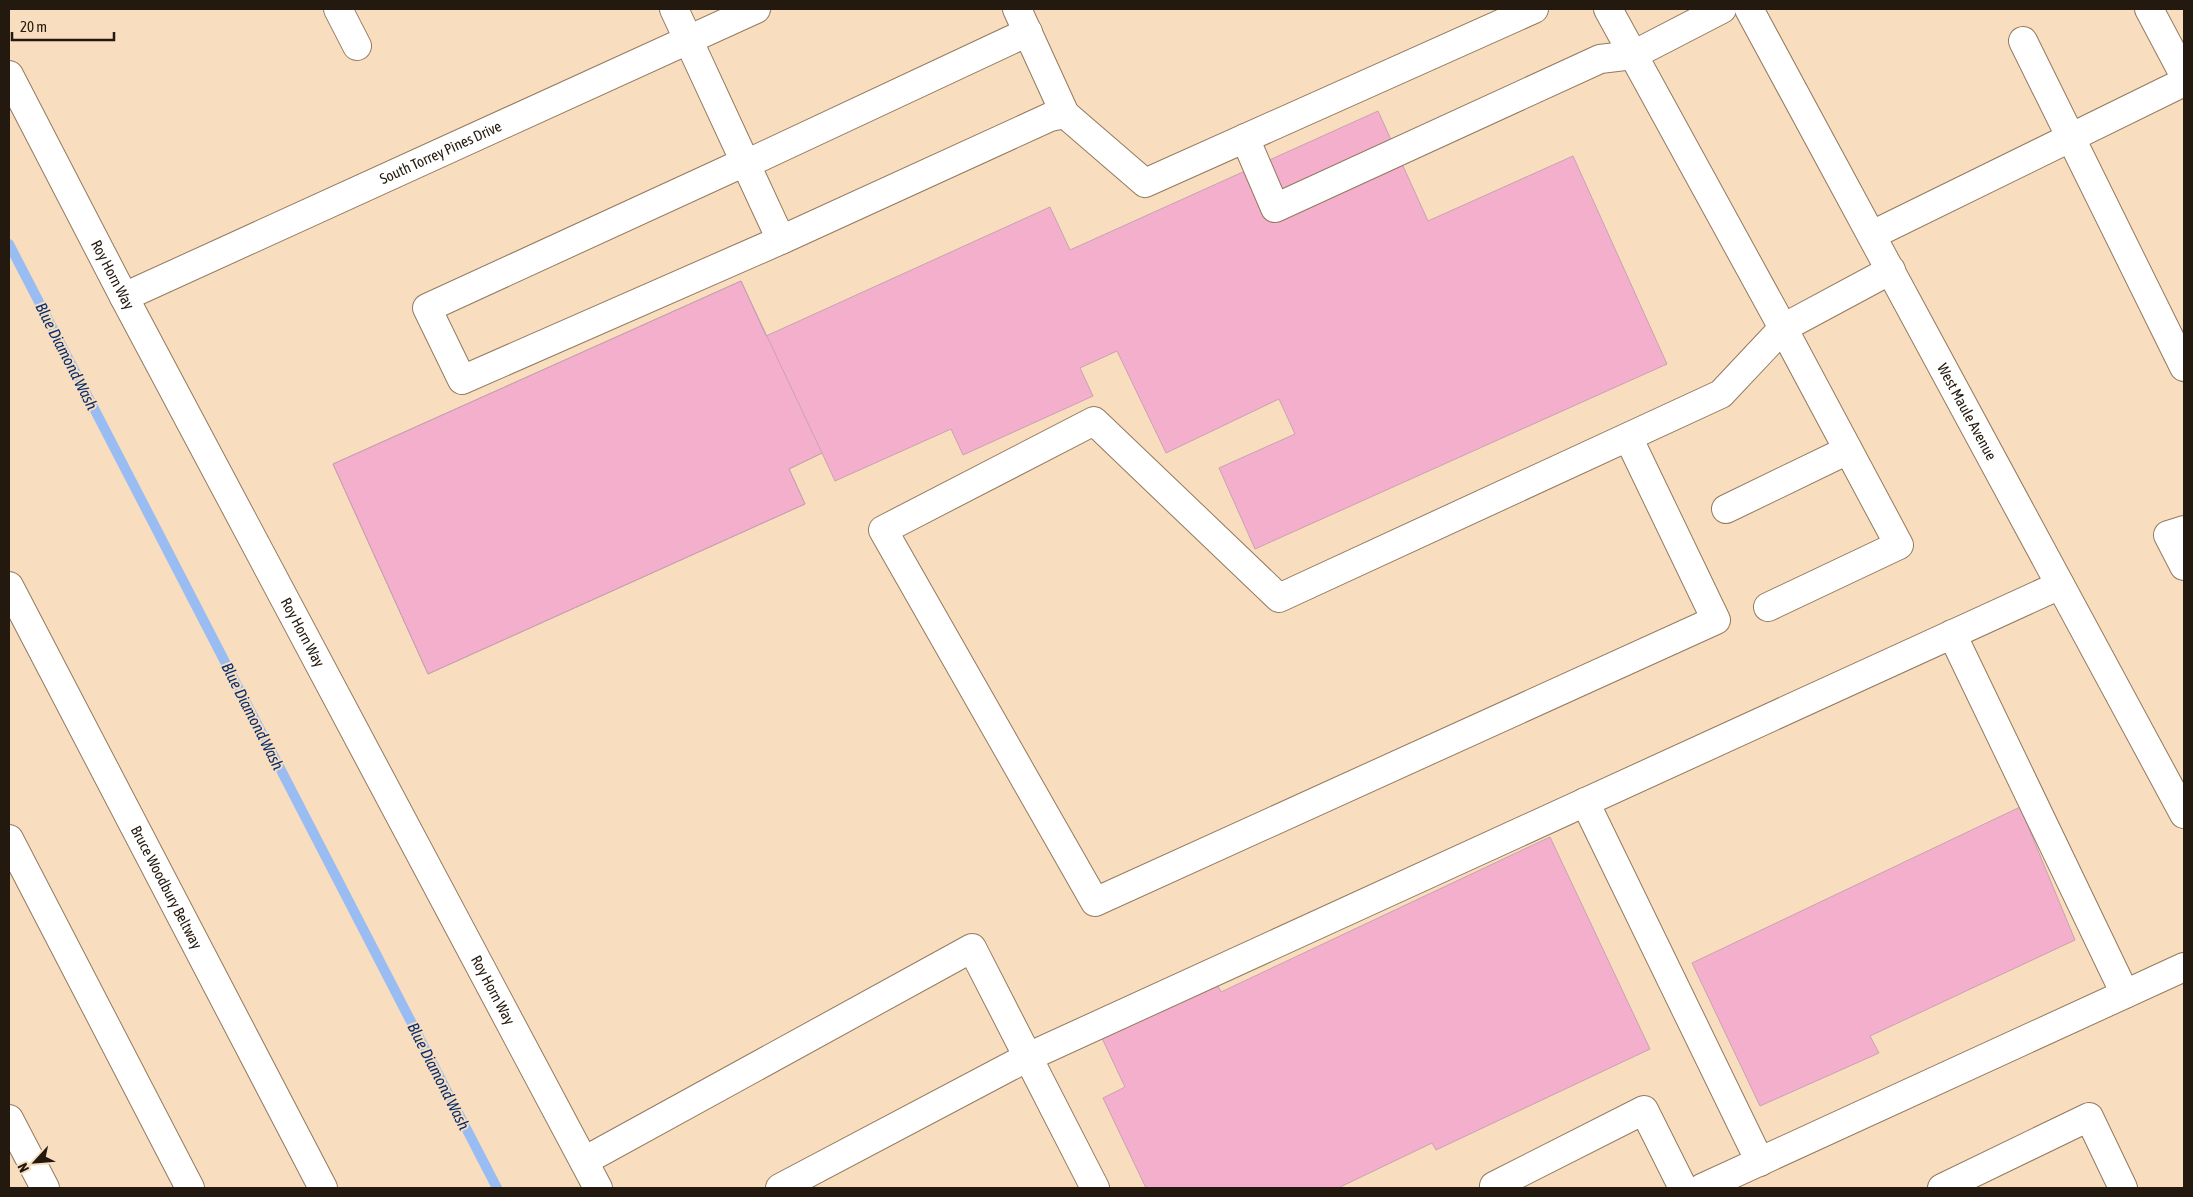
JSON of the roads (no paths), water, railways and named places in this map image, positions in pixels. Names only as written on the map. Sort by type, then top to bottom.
[{"type":"main road","points":[[338,9],[357,46]]},
{"type":"main road","points":[[674,9],[781,240]]},
{"type":"main road","name":"South Torrey Pines Drive","points":[[124,297],[756,9]]},
{"type":"main road","points":[[1065,114],[1050,117],[781,240],[462,380],[427,308],[724,171],[746,164],[1023,20],[1065,114],[1145,183],[1534,9]]},
{"type":"main road","points":[[1608,9],[1783,328],[1898,545],[1768,607]]},
{"type":"main road","points":[[1245,138],[1275,208],[1600,59],[1633,55],[1722,9]]},
{"type":"main road","name":"West Maule Avenue","points":[[1749,9],[2184,814]]},
{"type":"main road","points":[[2149,9],[2184,75]]},
{"type":"main road","points":[[2023,41],[2184,367]]},
{"type":"main road","name":"Roy Horn Way","points":[[9,75],[124,297],[598,1188]]},
{"type":"main road","points":[[1872,235],[2184,82]]},
{"type":"main road","points":[[1628,437],[1716,620],[1095,902],[883,530],[1094,422],[1280,598],[1628,437],[1721,394],[1783,328],[1890,270]]},
{"type":"main road","points":[[1726,509],[1848,450]]},
{"type":"main road","points":[[2184,530],[2168,535],[2184,566]]},
{"type":"main road","points":[[780,1188],[1028,1057],[2060,585]]},
{"type":"main road","name":"Bruce Woodbury Beltway","points":[[9,586],[323,1188]]},
{"type":"main road","points":[[1952,634],[2125,994]]},
{"type":"main road","points":[[1585,802],[1760,1162]]},
{"type":"main road","points":[[9,839],[190,1188]]},
{"type":"main road","points":[[584,1161],[972,948],[1095,1188]]},
{"type":"main road","points":[[1702,1188],[2184,967]]},
{"type":"main road","points":[[1495,1188],[1494,1186],[1644,1110],[1683,1188]]},
{"type":"main road","points":[[1942,1188],[2089,1116],[2123,1188]]},
{"type":"main road","points":[[9,1120],[45,1188]]},
{"type":"waterway","name":"Blue Diamond Wash","points":[[9,244],[497,1188]]}]
